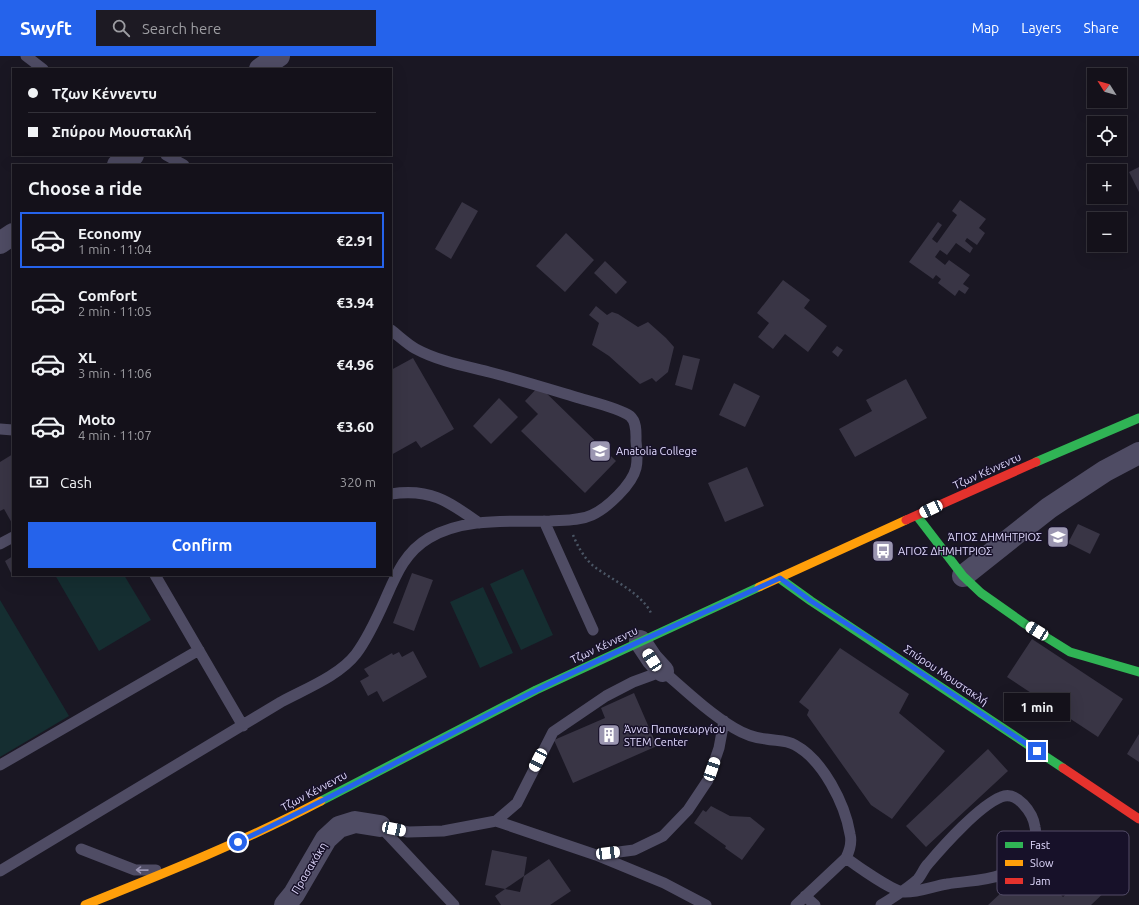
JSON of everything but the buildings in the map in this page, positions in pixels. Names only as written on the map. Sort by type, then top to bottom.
[{"type":"main road","name":"Τζων Κέννεντυ","points":[[91,904],[181,867],[285,820],[529,694],[640,641],[1061,451],[1139,418]]},
{"type":"main road","points":[[917,516],[963,576],[981,594],[1070,652],[1139,672]]},
{"type":"main road","name":"Σπύρου Μουστακλή","points":[[780,578],[811,601],[1139,819]]},
{"type":"street","points":[[261,68],[279,56]]},
{"type":"street","points":[[120,164],[132,156]]},
{"type":"street","points":[[0,243],[12,235]]},
{"type":"street","points":[[963,576],[1049,508],[1105,471],[1139,453]]},
{"type":"street","points":[[640,641],[652,660],[663,671]]},
{"type":"street","name":"Πρασακάκη","points":[[285,905],[294,894],[326,839],[339,826],[356,822],[380,826]]},
{"type":"lane","points":[[26,56],[42,68]]},
{"type":"lane","points":[[168,156],[182,164]]},
{"type":"lane","points":[[0,871],[281,702],[343,667],[356,654],[371,628],[400,567],[415,548],[429,538],[439,533],[462,526],[479,523],[586,518],[607,505],[631,481],[636,470],[637,462],[636,426],[630,417],[612,408],[428,354],[411,346],[392,331]]},
{"type":"lane","points":[[0,429],[12,430]]},
{"type":"lane","points":[[392,494],[408,492],[431,495],[459,509],[479,523]]},
{"type":"lane","points":[[544,521],[593,630]]},
{"type":"lane","points":[[0,544],[12,538]]},
{"type":"lane","points":[[156,576],[243,726]]},
{"type":"lane","points":[[0,764],[200,650]]},
{"type":"lane","points":[[496,821],[517,803],[553,732],[606,696],[633,682],[663,671],[709,710],[743,733],[756,737],[778,740],[794,745],[803,750],[818,765],[831,785],[846,820],[851,839],[850,850],[846,858],[796,905]]},
{"type":"lane","points":[[596,855],[634,850],[663,836],[688,810],[708,780],[719,748],[724,721]]},
{"type":"lane","points":[[881,905],[902,892],[919,878],[926,866],[941,848],[996,799],[1007,795],[1015,798],[1022,804],[1032,818],[1036,831]]},
{"type":"lane","points":[[380,826],[408,832],[436,831],[496,821],[596,855],[664,883],[706,905]]},
{"type":"lane","points":[[380,826],[454,905]]},
{"type":"lane","points":[[81,849],[135,870],[181,867]]},
{"type":"lane","points":[[846,858],[885,884],[902,892],[916,891],[947,884],[997,876]]},
{"type":"lane","points":[[805,896],[815,905]]},
{"type":"path","points":[[566,520],[578,548],[595,567],[634,594],[649,608],[660,632]]},
{"type":"green space","points":[[523,569],[553,635],[521,650],[490,584]]},
{"type":"green space","points":[[56,576],[125,576],[151,620],[99,651]]},
{"type":"green space","points":[[483,587],[513,653],[480,668],[450,602]]},
{"type":"green space","points":[[0,600],[69,716],[0,757]]},
{"type":"traffic: fast","points":[[1036,462],[1139,418]]},
{"type":"traffic: fast","points":[[917,516],[963,576],[981,593],[1025,624],[1070,652],[1139,672]]},
{"type":"traffic: fast","points":[[779,578],[811,601],[1063,768]]},
{"type":"traffic: fast","points":[[321,801],[536,690],[759,587]]},
{"type":"traffic: slow","points":[[759,587],[906,520]]},
{"type":"traffic: slow","points":[[85,905],[175,869],[263,830],[321,801]]},
{"type":"traffic: jam","points":[[906,520],[1036,462]]},
{"type":"traffic: jam","points":[[1063,768],[1139,819]]},
{"type":"place","name":"Anatolia College","points":[[600,451]]},
{"type":"place","name":"ΆΓΙΟΣ ΔΗΜΗΤΡΙΟΣ","points":[[1058,537]]},
{"type":"place","name":"ΑΓΙΟΣ ΔΗΜΗΤΡΙΟΣ","points":[[883,551]]},
{"type":"place","name":"Άννα Παπαγεωργίου STEM Center","points":[[609,735]]},
{"type":"route","points":[[238,842],[285,820],[536,690],[780,578],[811,601],[872,640],[1037,751]]}]
